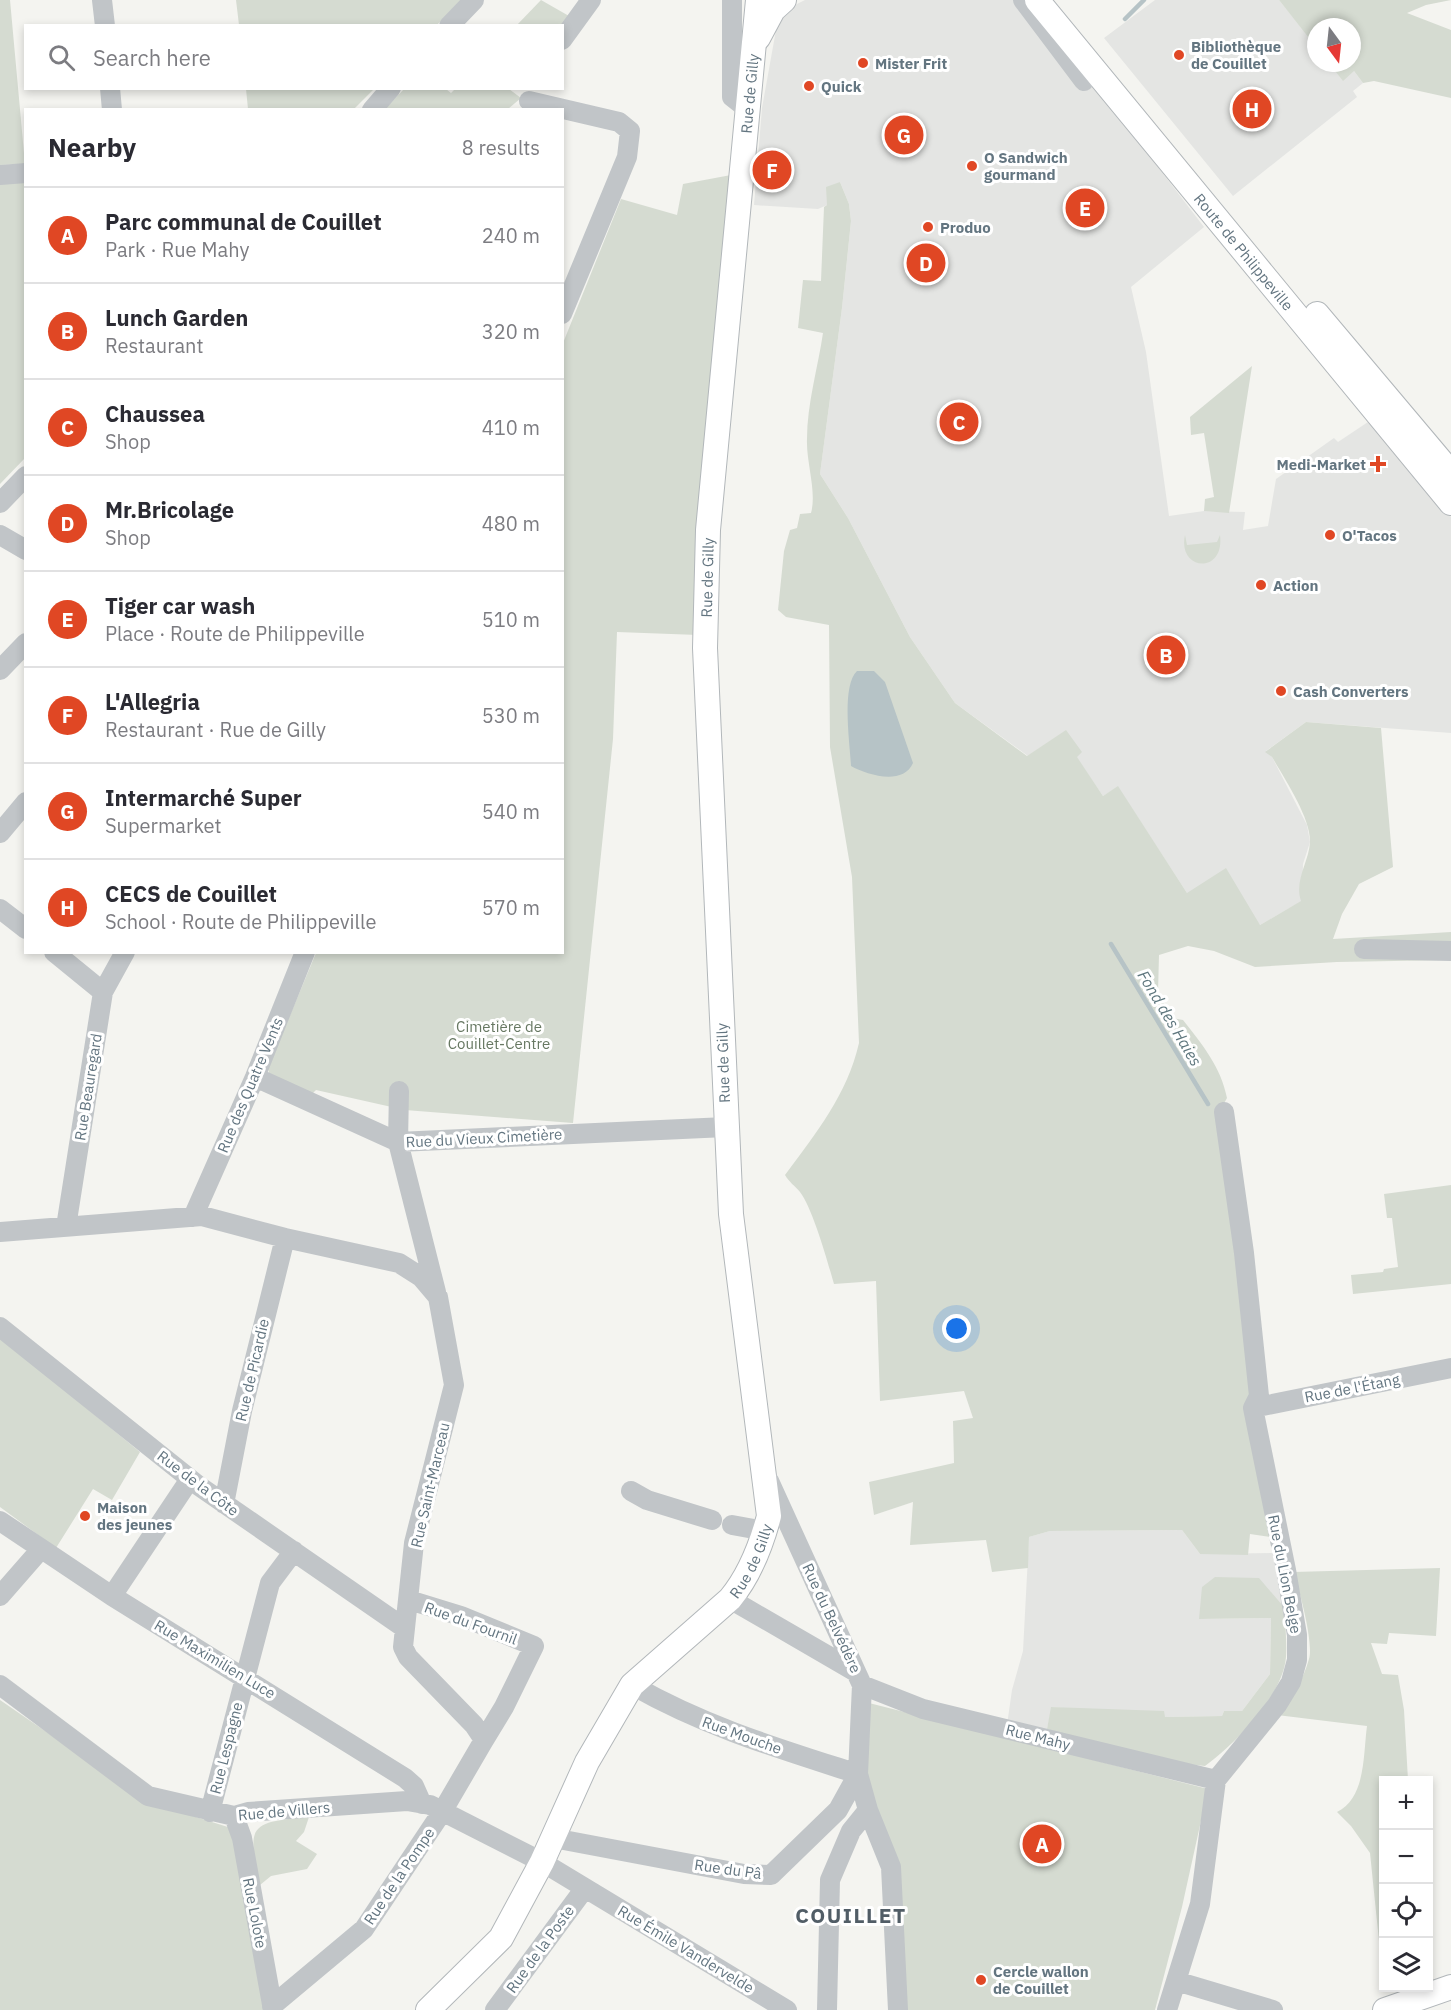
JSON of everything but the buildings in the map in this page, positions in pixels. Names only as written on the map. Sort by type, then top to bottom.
[{"type":"main road","name":"Rue de Gilly","points":[[428,2010],[501,1938],[542,1862],[587,1762],[632,1685],[730,1599],[740,1587],[761,1546],[769,1516],[731,1214],[705,648],[708,530],[746,108],[758,0]]},
{"type":"main road","points":[[754,45],[773,10],[784,0]]},
{"type":"main road","name":"Route de Philippeville","points":[[1037,0],[1451,503]]},
{"type":"main road","name":"Route de Philippeville","points":[[1052,0],[1133,100],[1451,473]]},
{"type":"main road","points":[[1385,2010],[1451,1987]]},
{"type":"street","points":[[102,0],[105,24]]},
{"type":"street","points":[[451,24],[474,0]]},
{"type":"street","points":[[564,37],[591,0]]},
{"type":"street","points":[[732,0],[732,97],[746,108]]},
{"type":"street","points":[[1023,0],[1084,81]]},
{"type":"street","points":[[110,90],[112,108]]},
{"type":"street","points":[[374,108],[389,90]]},
{"type":"street","points":[[529,100],[562,108]]},
{"type":"street","points":[[564,109],[619,122],[630,131],[627,157],[564,309]]},
{"type":"street","points":[[0,175],[24,173]]},
{"type":"street","points":[[0,503],[24,478]]},
{"type":"street","points":[[0,535],[24,549]]},
{"type":"street","points":[[0,670],[24,645]]},
{"type":"street","points":[[0,833],[24,804]]},
{"type":"street","points":[[0,909],[24,927]]},
{"type":"street","points":[[1364,949],[1451,951]]},
{"type":"street","points":[[56,954],[103,992]]},
{"type":"street","name":"Rue Beauregard","points":[[66,1227],[103,992],[125,954]]},
{"type":"street","name":"Rue des Quatre Vents","points":[[193,1217],[255,1077],[304,954]]},
{"type":"street","name":"Rue du Vieux Cimetière","points":[[255,1077],[398,1142],[726,1127]]},
{"type":"street","name":"Rue Saint-Marceau","points":[[399,1091],[398,1142],[438,1297],[454,1385],[414,1543],[409,1600],[403,1627],[403,1647],[408,1657],[474,1725],[484,1740]]},
{"type":"street","name":"Rue du Lion Belge","points":[[1216,1780],[1277,1705],[1291,1682],[1297,1660],[1297,1635],[1286,1570],[1253,1408],[1259,1396],[1244,1253],[1224,1112]]},
{"type":"street","points":[[0,1232],[202,1216],[285,1238],[399,1263],[421,1277],[438,1297]]},
{"type":"street","name":"Rue de Picardie","points":[[224,1504],[242,1411],[285,1238]]},
{"type":"street","name":"Rue de la Côte","points":[[0,1327],[190,1479],[403,1627]]},
{"type":"street","name":"Rue de l'Étang","points":[[1253,1408],[1451,1368]]},
{"type":"street","name":"Rue du Belvédère","points":[[764,1470],[859,1678],[858,1774],[868,1810],[891,1867],[898,2010]]},
{"type":"street","points":[[112,1596],[190,1479]]},
{"type":"street","points":[[631,1491],[647,1500],[712,1521]]},
{"type":"street","name":"Rue Maximilien Luce","points":[[0,1521],[112,1596],[405,1778],[414,1786],[422,1804]]},
{"type":"street","points":[[732,1525],[765,1531]]},
{"type":"street","points":[[0,1596],[41,1549]]},
{"type":"street","name":"Rue Lespagne","points":[[210,1812],[270,1583],[294,1551]]},
{"type":"street","name":"Rue Mahy","points":[[730,1599],[859,1678],[923,1709],[1216,1780]]},
{"type":"street","name":"Rue du Fournil","points":[[409,1600],[461,1616],[534,1646],[509,1698],[484,1740]]},
{"type":"street","name":"Rue de Villers","points":[[0,1685],[148,1796],[234,1816],[248,1812],[407,1801],[422,1804],[542,1862],[585,1888]]},
{"type":"street","name":"Rue Mouche","points":[[632,1685],[673,1708],[719,1729],[858,1774]]},
{"type":"street","points":[[442,1812],[484,1740]]},
{"type":"street","name":"Rue du Pâ","points":[[553,1839],[744,1874],[771,1875],[838,1810],[858,1774]]},
{"type":"street","points":[[1167,2010],[1200,1904],[1216,1780]]},
{"type":"street","points":[[827,2010],[830,1880],[851,1831],[868,1810]]},
{"type":"street","name":"Rue de la Pompe","points":[[272,2008],[364,1929],[442,1812]]},
{"type":"street","name":"Rue Lolote","points":[[234,1816],[242,1838],[272,2008]]},
{"type":"street","name":"Rue de la Poste","points":[[495,2010],[585,1888]]},
{"type":"street","name":"Rue Émile Vandervelde","points":[[585,1888],[787,2010]]},
{"type":"street","points":[[1176,1982],[1273,2010]]},
{"type":"shaded area","points":[[805,0],[1019,0],[1121,119],[1204,227],[1131,287],[1146,352],[1169,516],[1204,511],[1245,512],[1243,530],[1268,526],[1276,479],[1334,438],[1338,442],[1374,418],[1451,517],[1451,733],[1306,722],[1266,751],[1272,757],[1307,825],[1310,842],[1303,864],[1302,901],[1260,925],[1187,893],[1118,787],[1103,796],[1076,757],[1066,731],[1028,756],[955,703],[910,637],[848,518],[820,474],[842,308],[851,221],[849,204],[840,182],[828,196],[827,205],[818,209],[754,205],[762,108],[776,30],[787,9]]},
{"type":"shaded area","points":[[1155,0],[1279,0],[1307,35],[1307,72],[1355,72],[1363,83],[1353,91],[1357,97],[1233,196],[1104,38]]},
{"type":"shaded area","points":[[857,671],[874,671],[885,682],[913,763],[901,774],[875,775],[851,766],[848,702],[852,678]]},
{"type":"shaded area","points":[[1182,1530],[1200,1554],[1272,1553],[1283,1606],[1199,1619],[1271,1618],[1270,1674],[1242,1711],[1224,1711],[1222,1716],[1165,1717],[1052,1707],[1047,1729],[1007,1725],[1012,1690],[1023,1651],[1029,1537],[1050,1531]]},
{"type":"green space","points":[[0,0],[10,0],[24,164],[0,165]]},
{"type":"green space","points":[[236,0],[461,0],[438,24],[239,24]]},
{"type":"green space","points":[[541,0],[569,16],[563,24],[518,24]]},
{"type":"green space","points":[[1279,0],[1451,0],[1426,5],[1407,13],[1451,30],[1451,98],[1374,81],[1363,83],[1355,72],[1361,72],[1361,18],[1307,18],[1307,36]]},
{"type":"green space","points":[[1336,72],[1353,72],[1343,81]]},
{"type":"green space","points":[[246,90],[373,90],[355,108],[248,108]]},
{"type":"green space","points":[[403,90],[447,90],[451,93],[454,90],[510,90],[521,98],[509,108],[386,108]]},
{"type":"green space","name":"Cimetière de Couillet-Centre","points":[[731,175],[698,635],[617,632],[613,739],[573,1123],[405,1110],[316,1090],[312,1094],[269,1073],[268,1068],[316,954],[564,954],[564,341],[621,199],[677,215],[683,184]]},
{"type":"green space","points":[[24,182],[24,459],[0,484],[0,184]]},
{"type":"green space","points":[[840,182],[849,204],[851,221],[820,474],[848,518],[910,637],[955,703],[1027,756],[1066,730],[1082,752],[1077,757],[1103,796],[1118,786],[1187,893],[1226,868],[1260,925],[1301,901],[1299,886],[1310,842],[1306,822],[1296,798],[1272,757],[1265,752],[1306,722],[1381,728],[1393,867],[1359,884],[1342,914],[1333,939],[1451,932],[1451,960],[1337,962],[1255,967],[1214,951],[1188,946],[1159,955],[1158,993],[1172,1018],[1183,1020],[1210,1056],[1227,1098],[1218,1114],[1278,1538],[1250,1534],[1248,1555],[1200,1554],[1182,1530],[1050,1531],[1029,1537],[1028,1568],[992,1572],[986,1540],[910,1545],[913,1502],[874,1515],[869,1482],[954,1463],[953,1421],[973,1418],[964,1391],[880,1401],[876,1281],[834,1284],[810,1211],[800,1192],[785,1175],[838,1097],[854,1062],[859,1043],[852,877],[830,747],[829,625],[786,617],[778,610],[784,551],[790,530],[797,528],[800,514],[811,513],[813,505],[807,426],[823,333],[798,328],[803,280],[821,281],[824,207],[827,205],[826,187]]},
{"type":"green space","points":[[1252,366],[1229,513],[1204,511],[1205,499],[1214,497],[1204,433],[1191,435],[1190,417]]},
{"type":"green space","points":[[1185,535],[1187,545],[1217,542],[1220,535],[1220,548],[1216,557],[1201,564],[1194,561],[1188,556],[1184,547]]},
{"type":"green space","points":[[1451,1185],[1451,1284],[1353,1294],[1351,1275],[1383,1272],[1384,1269],[1398,1267],[1392,1218],[1387,1218],[1384,1194]]},
{"type":"green space","points":[[0,1337],[140,1452],[112,1500],[93,1489],[56,1548],[0,1507]]},
{"type":"green space","points":[[1440,1568],[1436,1636],[1389,1633],[1387,1644],[1371,1643],[1382,1674],[1398,1675],[1404,1710],[1408,1776],[1379,1776],[1379,1941],[1370,1853],[1351,1826],[1337,1812],[1353,1797],[1358,1786],[1367,1726],[1277,1715],[1300,1682],[1310,1652],[1305,1616],[1293,1572]]},
{"type":"green space","points":[[1215,1577],[1259,1578],[1285,1611],[1286,1651],[1283,1672],[1267,1703],[1256,1718],[1217,1757],[1205,1766],[1151,1760],[1047,1729],[1051,1707],[1164,1711],[1165,1717],[1222,1716],[1224,1711],[1242,1711],[1270,1674],[1271,1618],[1199,1619],[1202,1587]]},
{"type":"green space","points":[[0,1700],[77,1753],[177,1811],[231,1828],[264,2010],[0,2010]]},
{"type":"green space","points":[[869,1703],[1208,1789],[1182,1907],[1155,2010],[906,2010],[867,1781]]},
{"type":"green space","points":[[309,1817],[304,1832],[296,1841],[317,1854],[307,1869],[271,1876],[260,1885],[254,1851],[256,1831],[263,1825],[273,1822]]},
{"type":"waterway","name":"Fond des Haies","points":[[1125,19],[1144,0]]},
{"type":"waterway","name":"Fond des Haies","points":[[1111,944],[1208,1104]]},
{"type":"place","name":"Bibliothèque de Couillet","points":[[1179,55]]},
{"type":"place","name":"Mister Frit","points":[[863,63]]},
{"type":"place","name":"Quick","points":[[809,86]]},
{"type":"place","name":"CECS de Couillet","points":[[1252,109]]},
{"type":"place","name":"Intermarché Super","points":[[904,135]]},
{"type":"place","name":"O Sandwich gourmand","points":[[972,166]]},
{"type":"place","name":"L'Allegria","points":[[772,170]]},
{"type":"place","name":"Tiger car wash","points":[[1085,208]]},
{"type":"place","name":"Produo","points":[[928,227]]},
{"type":"place","name":"Mr.Bricolage","points":[[926,263]]},
{"type":"place","name":"Chaussea","points":[[959,422]]},
{"type":"place","name":"Medi-Market","points":[[1378,464]]},
{"type":"place","name":"O'Tacos","points":[[1330,535]]},
{"type":"place","name":"Action","points":[[1261,585]]},
{"type":"place","name":"Lunch Garden","points":[[1166,655]]},
{"type":"place","name":"Cash Converters","points":[[1281,691]]},
{"type":"place","name":"Maison des jeunes","points":[[85,1516]]},
{"type":"place","name":"Parc communal de Couillet","points":[[1042,1844]]},
{"type":"place","name":"Cercle wallon de Couillet","points":[[981,1980]]},
{"type":"district","name":"COUILLET","points":[[851,1915]]}]
